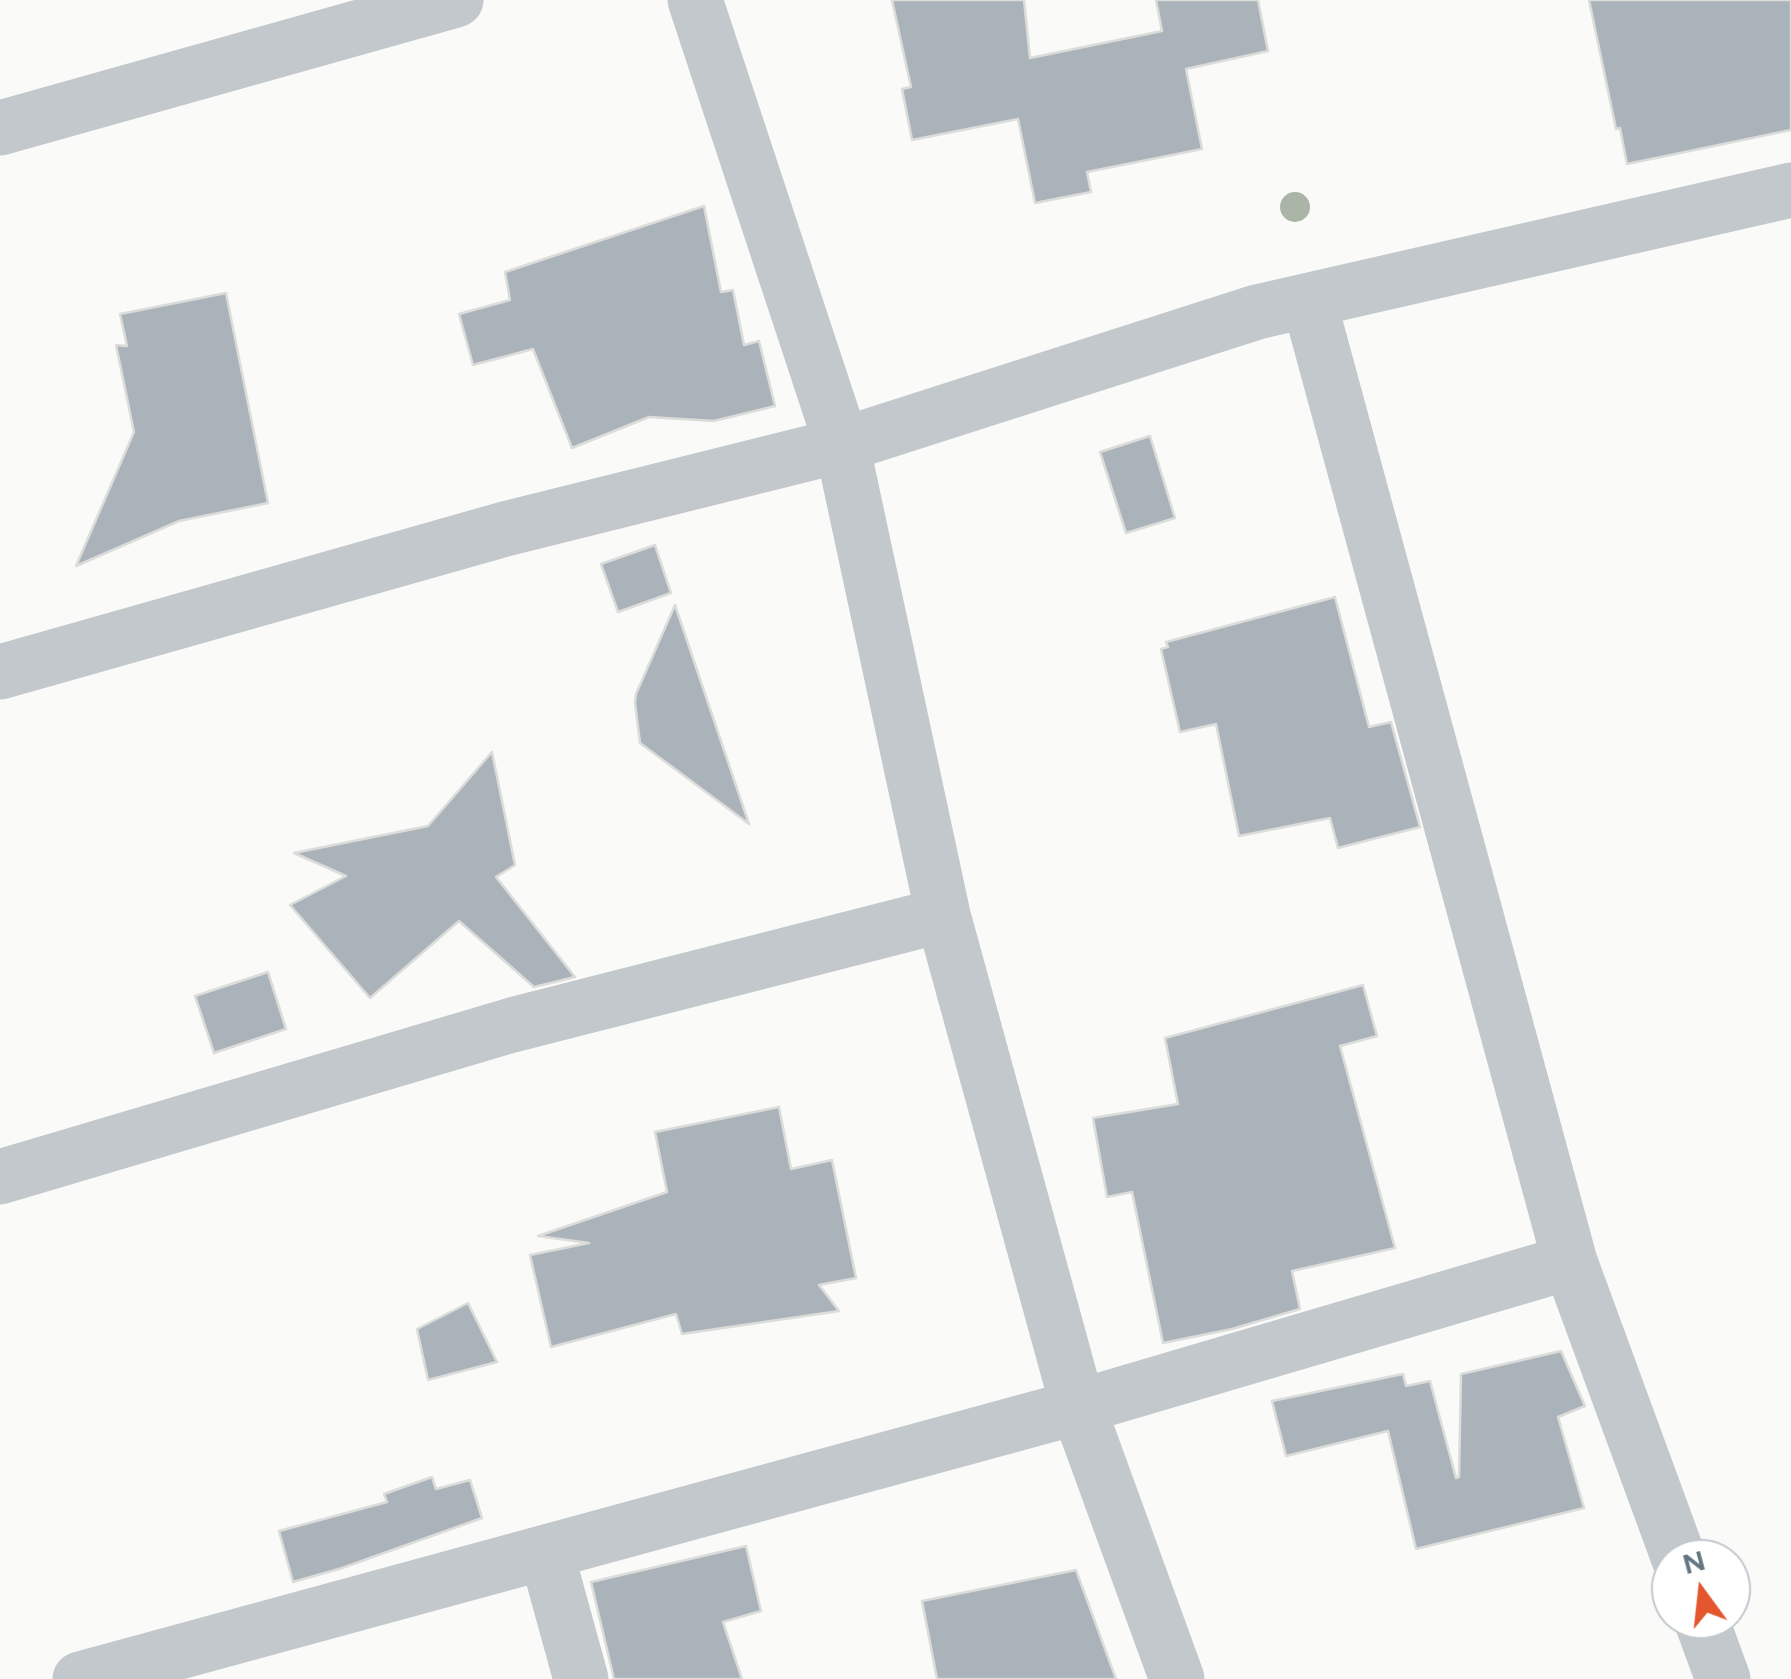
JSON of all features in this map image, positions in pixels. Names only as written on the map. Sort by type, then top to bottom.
[{"type":"street","points":[[0,128],[456,0]]},
{"type":"street","points":[[696,0],[842,445],[943,915],[1078,1407],[1177,1679]]},
{"type":"street","points":[[0,672],[505,529],[842,445],[1257,312],[1791,190]]},
{"type":"street","points":[[1309,301],[1570,1262],[1672,1539]]},
{"type":"street","points":[[0,1177],[512,1025],[943,915]]},
{"type":"street","points":[[80,1679],[1078,1407],[1570,1262]]},
{"type":"street","points":[[546,1552],[581,1679]]},
{"type":"street","points":[[1708,1639],[1723,1679]]},
{"type":"building","points":[[892,0],[1024,0],[1030,58],[1162,31],[1156,0],[1258,0],[1268,51],[1186,69],[1202,149],[1087,172],[1091,192],[1035,203],[1018,119],[912,140],[902,89],[911,87]]},
{"type":"building","points":[[1589,0],[1791,0],[1791,130],[1627,164]]},
{"type":"building","points":[[704,206],[721,292],[733,290],[744,345],[759,341],[775,406],[714,421],[649,417],[572,448],[533,349],[473,365],[459,314],[510,300],[505,272]]},
{"type":"building","points":[[226,293],[268,503],[179,521],[76,566],[134,432],[116,345],[127,346],[120,314]]},
{"type":"building","points":[[1150,436],[1175,518],[1126,533],[1100,452]]},
{"type":"building","points":[[655,545],[671,593],[618,612],[601,564]]},
{"type":"building","points":[[1335,597],[1369,727],[1391,722],[1420,827],[1338,848],[1330,818],[1239,836],[1216,724],[1180,732],[1161,649],[1168,647],[1166,642]]},
{"type":"building","points":[[675,605],[749,824],[640,743],[636,694]]},
{"type":"building","points":[[492,752],[515,865],[496,877],[575,977],[534,987],[459,921],[370,998],[290,905],[346,876],[294,853],[428,826]]},
{"type":"building","points":[[268,972],[286,1029],[214,1053],[195,996]]},
{"type":"building","points":[[1363,985],[1377,1036],[1340,1046],[1395,1248],[1292,1271],[1300,1309],[1232,1329],[1163,1343],[1132,1192],[1107,1197],[1093,1118],[1178,1104],[1165,1038]]},
{"type":"building","points":[[779,1107],[791,1169],[832,1160],[856,1278],[819,1285],[839,1311],[682,1334],[676,1314],[551,1347],[530,1255],[589,1243],[538,1236],[667,1192],[655,1132]]},
{"type":"building","points":[[468,1303],[497,1362],[428,1380],[417,1329]]},
{"type":"building","points":[[1561,1351],[1585,1406],[1558,1417],[1584,1508],[1416,1549],[1388,1431],[1286,1456],[1272,1401],[1403,1374],[1406,1386],[1430,1381],[1456,1478],[1459,1477],[1461,1374]]},
{"type":"building","points":[[432,1477],[436,1489],[470,1480],[482,1518],[293,1582],[279,1531],[387,1502],[384,1494]]},
{"type":"building","points":[[746,1546],[761,1611],[723,1622],[742,1679],[614,1679],[591,1582]]},
{"type":"building","points":[[1076,1570],[1116,1679],[937,1679],[922,1601]]}]
